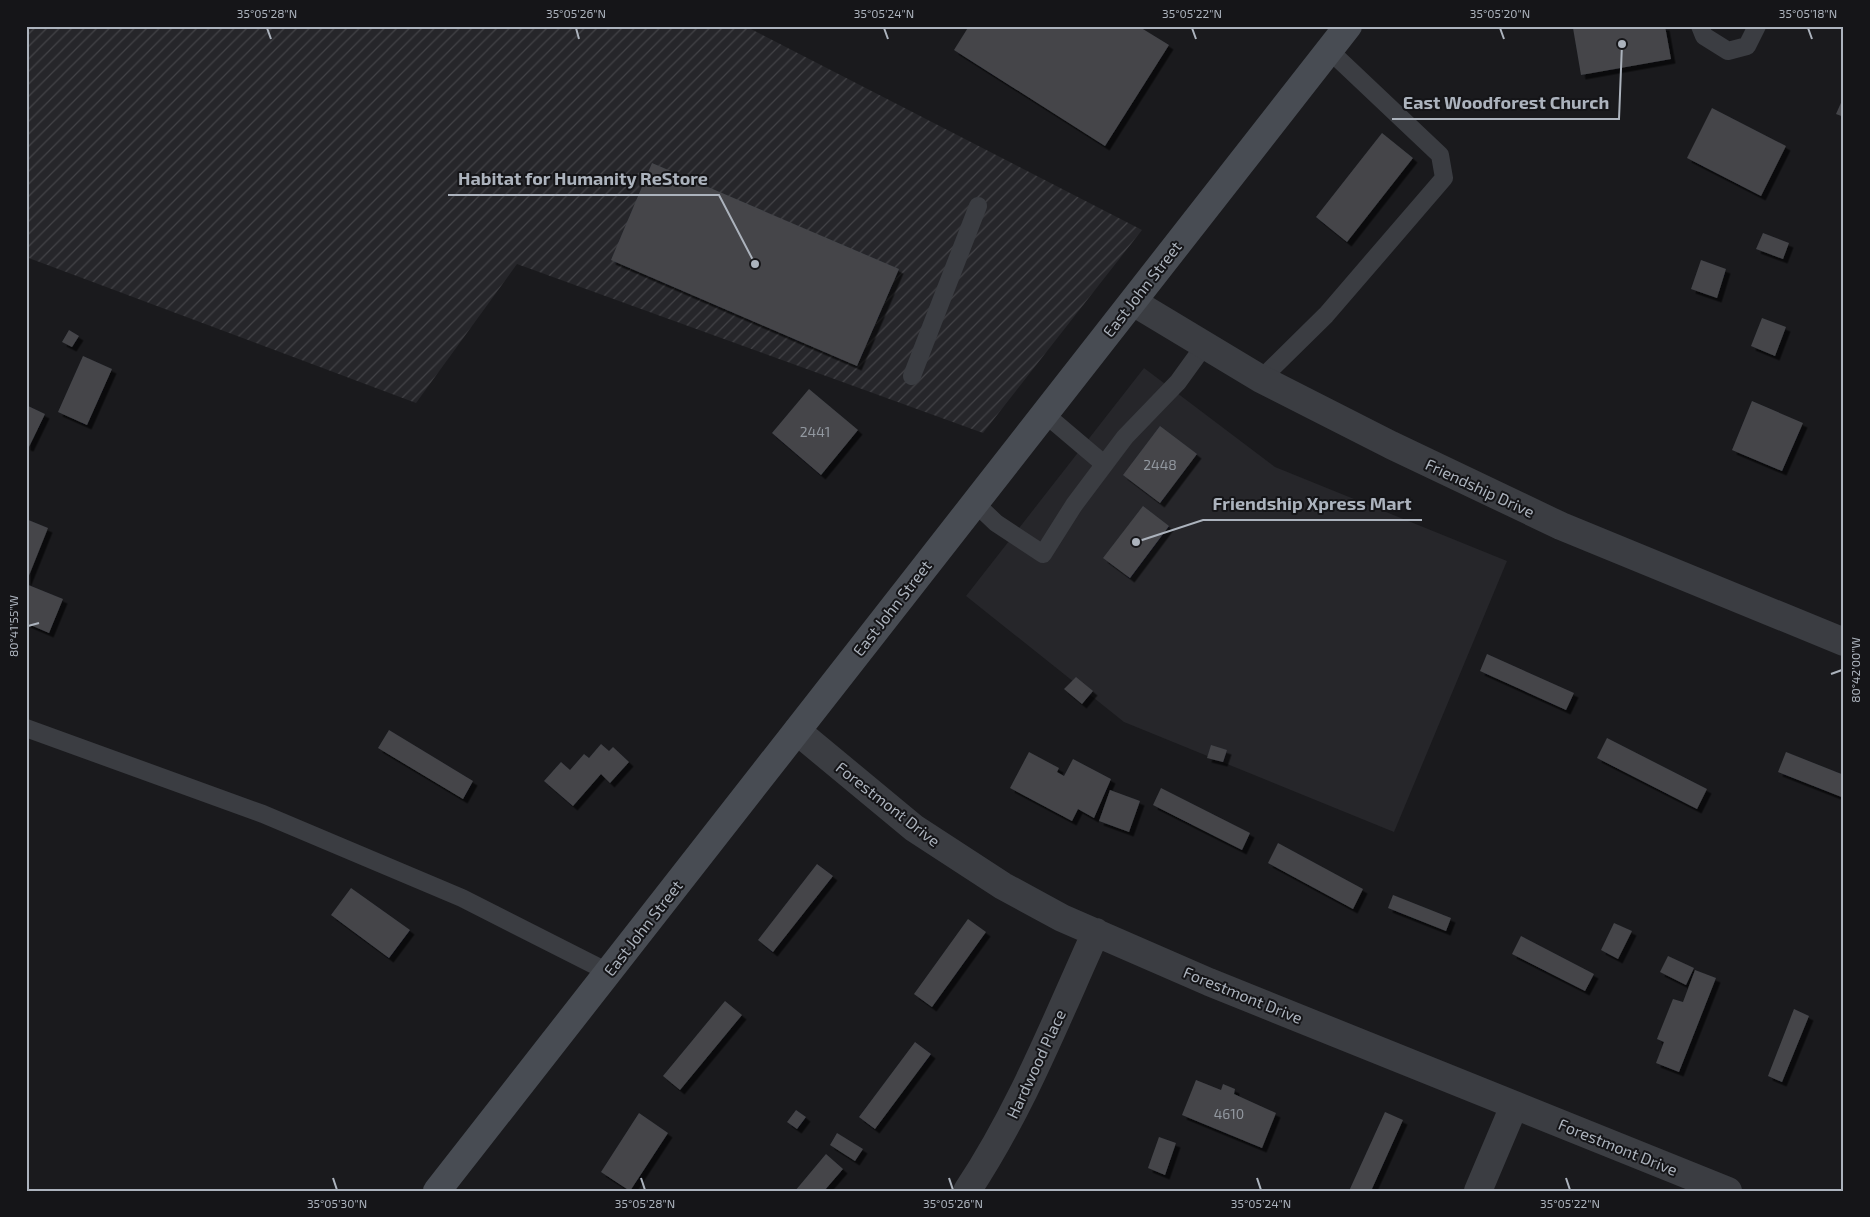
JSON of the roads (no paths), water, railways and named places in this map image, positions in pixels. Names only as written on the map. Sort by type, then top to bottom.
[{"type":"main road","name":"East John Street","points":[[437,1191],[1348,26]]},
{"type":"street","name":"Friendship Drive","points":[[1133,302],[1261,379],[1390,445],[1560,526],[1844,642]]},
{"type":"street","name":"Forestmont Drive","points":[[797,731],[914,828],[1002,886],[1062,918],[1209,982],[1728,1191]]},
{"type":"street","name":"Hardwood Place","points":[[967,1191],[989,1158],[1018,1105],[1096,932]]},
{"type":"street","points":[[1478,1191],[1514,1106]]},
{"type":"lane","points":[[1700,26],[1704,36],[1728,52],[1747,46],[1757,26]]},
{"type":"lane","points":[[1261,379],[1326,315],[1444,178],[1440,155],[1329,50]]},
{"type":"lane","points":[[912,376],[978,206]]},
{"type":"lane","points":[[975,503],[996,523],[1042,554],[1074,505],[1124,437],[1178,382],[1204,346]]},
{"type":"lane","points":[[1045,414],[1104,464]]},
{"type":"lane","points":[[26,728],[272,818],[462,898],[608,972]]},
{"type":"place","name":"East Woodforest Church","points":[[1622,44]]},
{"type":"place","name":"Habitat for Humanity ReStore","points":[[755,264]]},
{"type":"place","name":"Friendship Xpress Mart","points":[[1136,542]]}]
